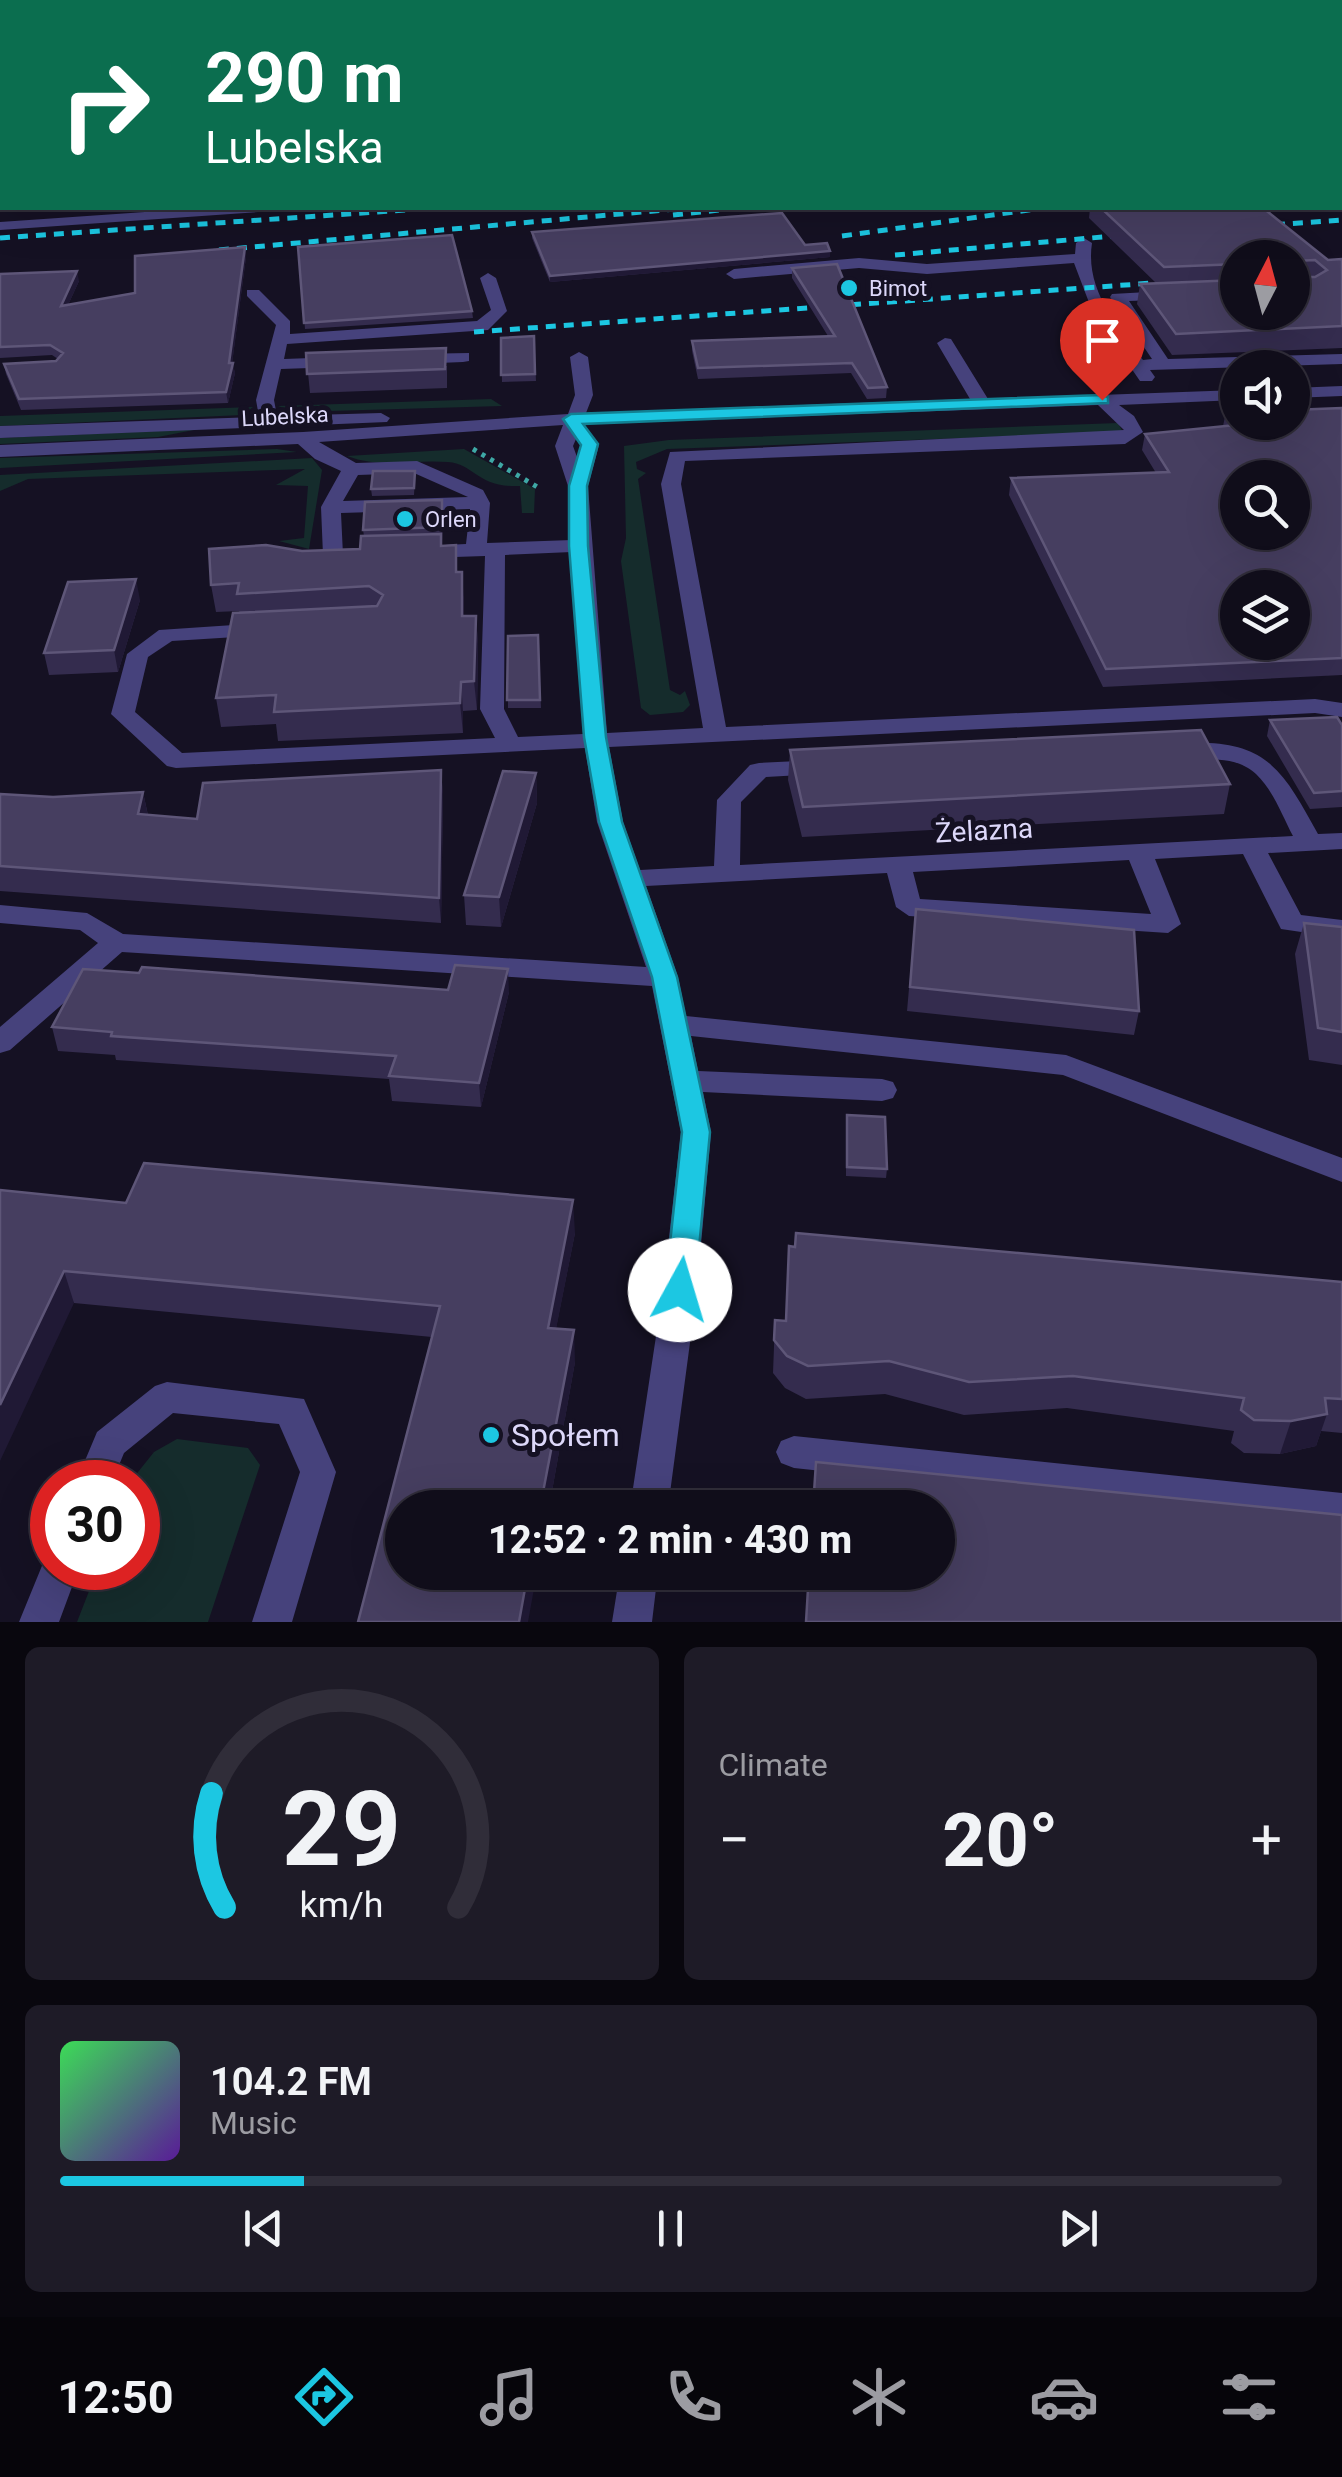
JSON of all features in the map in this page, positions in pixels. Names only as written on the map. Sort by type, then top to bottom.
[{"type":"street","points":[[0,226],[229,210]]},
{"type":"street","points":[[734,274],[859,263],[927,269],[1082,250],[1087,288],[1160,398]]},
{"type":"street","points":[[277,340],[482,326],[499,310],[488,278]]},
{"type":"street","points":[[254,293],[284,324],[265,400],[268,420]]},
{"type":"street","points":[[1164,365],[1118,296],[1220,293]]},
{"type":"street","points":[[945,343],[982,404]]},
{"type":"street","points":[[579,356],[584,395],[571,419],[564,446],[578,486],[579,546],[595,737],[610,822],[664,977],[696,1132],[680,1290],[652,1490]]},
{"type":"street","points":[[388,360],[463,357]]},
{"type":"street","points":[[1138,365],[1342,359]]},
{"type":"street","points":[[274,364],[350,361]]},
{"type":"street","points":[[1310,392],[1342,391]]},
{"type":"street","points":[[584,395],[634,417]]},
{"type":"street","name":"Lubelska","points":[[0,450],[303,438],[571,419],[1220,396]]},
{"type":"street","points":[[715,732],[671,484],[677,456],[1111,438],[1134,432],[1128,420],[1102,400]]},
{"type":"street","name":"Lubelska","points":[[0,432],[268,420],[509,415],[571,419]]},
{"type":"street","points":[[303,438],[322,455],[353,469],[417,467],[456,481],[476,494],[486,549],[492,709],[509,743]]},
{"type":"street","points":[[307,556],[342,555],[334,496],[353,469]]},
{"type":"street","points":[[334,496],[456,481]]},
{"type":"street","points":[[334,496],[480,503]]},
{"type":"street","points":[[404,552],[579,546]]},
{"type":"street","points":[[279,629],[167,635],[138,654],[123,714],[176,761],[595,737],[1315,706],[1342,710]]},
{"type":"street","points":[[1145,752],[1222,748],[1266,766],[1310,843]]},
{"type":"street","points":[[727,874],[729,800],[759,770],[836,766]]},
{"type":"street","name":"Żelazna","points":[[628,879],[1342,841]]},
{"type":"street","points":[[1252,846],[1291,923],[1342,930]]},
{"type":"street","points":[[898,864],[909,907],[1168,924],[1139,852]]},
{"type":"street","points":[[0,914],[87,922],[116,943],[664,977]]},
{"type":"street","points":[[0,1042],[116,943]]},
{"type":"street","points":[[676,1025],[1066,1065],[1342,1170]]},
{"type":"street","points":[[686,1081],[882,1090]]},
{"type":"street","points":[[103,1460],[110,1443],[167,1396],[291,1410],[318,1472],[272,1622]]},
{"type":"street","points":[[794,1452],[1342,1510]]},
{"type":"street","points":[[38,1622],[51,1590]]},
{"type":"street","points":[[632,1622],[636,1590]]},
{"type":"path","points":[[467,446],[539,488]]},
{"type":"green space","points":[[491,399],[502,406],[295,412],[278,406]]},
{"type":"green space","points":[[253,407],[242,415],[0,426],[0,416]]},
{"type":"green space","points":[[1118,423],[1123,432],[667,449],[636,462],[637,469],[646,473],[638,479],[670,690],[680,695],[685,691],[690,705],[683,712],[650,715],[641,708],[621,561],[626,538],[624,446],[669,440]]},
{"type":"green space","points":[[199,429],[158,437],[0,444],[0,438]]},
{"type":"green space","points":[[277,449],[297,452],[0,468],[0,458]]},
{"type":"green space","points":[[464,449],[535,489],[534,513],[522,513],[520,486],[485,480],[457,464],[372,462],[347,456]]},
{"type":"green space","points":[[312,458],[322,470],[309,549],[279,541],[304,538],[308,486],[276,485],[305,469],[28,479],[0,491],[0,475]]},
{"type":"green space","points":[[177,1439],[248,1448],[260,1465],[208,1622],[77,1622],[89,1590],[160,1590],[160,1460],[148,1460]]},
{"type":"building","points":[[1103,210],[1266,210],[1303,240],[1220,240],[1220,265],[1164,267]]},
{"type":"building","points":[[782,213],[805,245],[827,243],[830,251],[550,276],[532,232]]},
{"type":"building","points":[[452,235],[472,311],[304,323],[298,247]]},
{"type":"building","points":[[1310,246],[1328,260],[1342,259],[1342,326],[1310,328],[1310,277],[1327,270],[1310,260]]},
{"type":"building","points":[[245,247],[229,363],[233,363],[226,392],[19,399],[4,364],[56,361],[63,353],[50,345],[0,347],[0,274],[77,271],[61,306],[135,293],[135,256]]},
{"type":"building","points":[[837,264],[887,387],[868,388],[852,363],[698,368],[692,341],[835,336],[792,268]]},
{"type":"building","points":[[1220,281],[1220,330],[1259,330],[1176,334],[1140,284]]},
{"type":"building","points":[[534,336],[535,374],[501,375],[501,338]]},
{"type":"building","points":[[446,348],[445,369],[307,374],[306,353]]},
{"type":"building","points":[[1342,408],[1342,658],[1310,659],[1310,570],[1220,570],[1220,660],[1299,660],[1106,669],[1011,478],[1169,472],[1145,434],[1220,427],[1220,440],[1310,440],[1310,409]]},
{"type":"building","points":[[373,471],[415,471],[414,488],[371,489]]},
{"type":"building","points":[[442,500],[442,527],[363,530],[365,502]]},
{"type":"building","points":[[441,534],[441,546],[456,545],[456,572],[462,572],[462,616],[476,616],[474,681],[461,682],[460,703],[274,712],[276,695],[216,698],[233,613],[377,606],[383,595],[369,586],[237,594],[239,583],[211,585],[209,549],[266,545],[302,551],[360,549],[361,536]]},
{"type":"building","points":[[136,579],[114,650],[44,653],[68,582]]},
{"type":"building","points":[[538,635],[540,700],[507,700],[508,636]]},
{"type":"building","points":[[1337,717],[1342,725],[1342,791],[1314,793],[1270,720]]},
{"type":"building","points":[[1201,730],[1230,784],[803,807],[790,750]]},
{"type":"building","points":[[441,770],[439,898],[0,866],[0,794],[53,797],[143,792],[138,814],[197,819],[203,783]]},
{"type":"building","points":[[503,771],[536,773],[499,897],[464,895]]},
{"type":"building","points":[[916,909],[1134,930],[1139,1011],[910,987]]},
{"type":"building","points":[[1304,923],[1342,927],[1342,1032],[1318,1028]]},
{"type":"building","points":[[455,965],[508,969],[479,1083],[389,1076],[396,1056],[111,1036],[112,1032],[52,1027],[83,969],[139,973],[142,967],[448,990]]},
{"type":"building","points":[[847,1115],[885,1117],[887,1169],[847,1167]]},
{"type":"building","points":[[144,1163],[573,1200],[548,1328],[574,1330],[543,1490],[392,1490],[440,1306],[64,1271],[0,1405],[0,1190],[126,1203]]},
{"type":"building","points":[[796,1233],[1342,1282],[1342,1399],[1325,1398],[1327,1414],[1291,1421],[1254,1420],[1241,1410],[1244,1398],[1073,1376],[969,1382],[889,1361],[808,1366],[787,1356],[774,1340],[775,1320],[786,1321],[789,1246],[795,1247]]},
{"type":"building","points":[[816,1462],[1342,1515],[1342,1622],[806,1622],[808,1590],[955,1590],[955,1490],[814,1490]]},
{"type":"building","points":[[385,1518],[385,1590],[525,1590],[519,1622],[358,1622]]},
{"type":"railway","points":[[0,238],[405,210]]},
{"type":"railway","points":[[219,250],[665,210]]},
{"type":"railway","points":[[673,215],[719,210]]},
{"type":"railway","points":[[842,236],[1029,210]]},
{"type":"railway","points":[[1257,226],[1342,220]]},
{"type":"railway","points":[[895,255],[1137,234]]},
{"type":"railway","points":[[474,332],[1167,282]]},
{"type":"place","name":"Bimot","points":[[849,288]]},
{"type":"place","name":"Orlen","points":[[405,519]]},
{"type":"place","name":"Społem","points":[[491,1435]]},
{"type":"route","points":[[680,1290],[696,1132],[664,977],[610,822],[595,737],[579,546],[578,486],[590,444],[571,419],[1102,400]]}]
